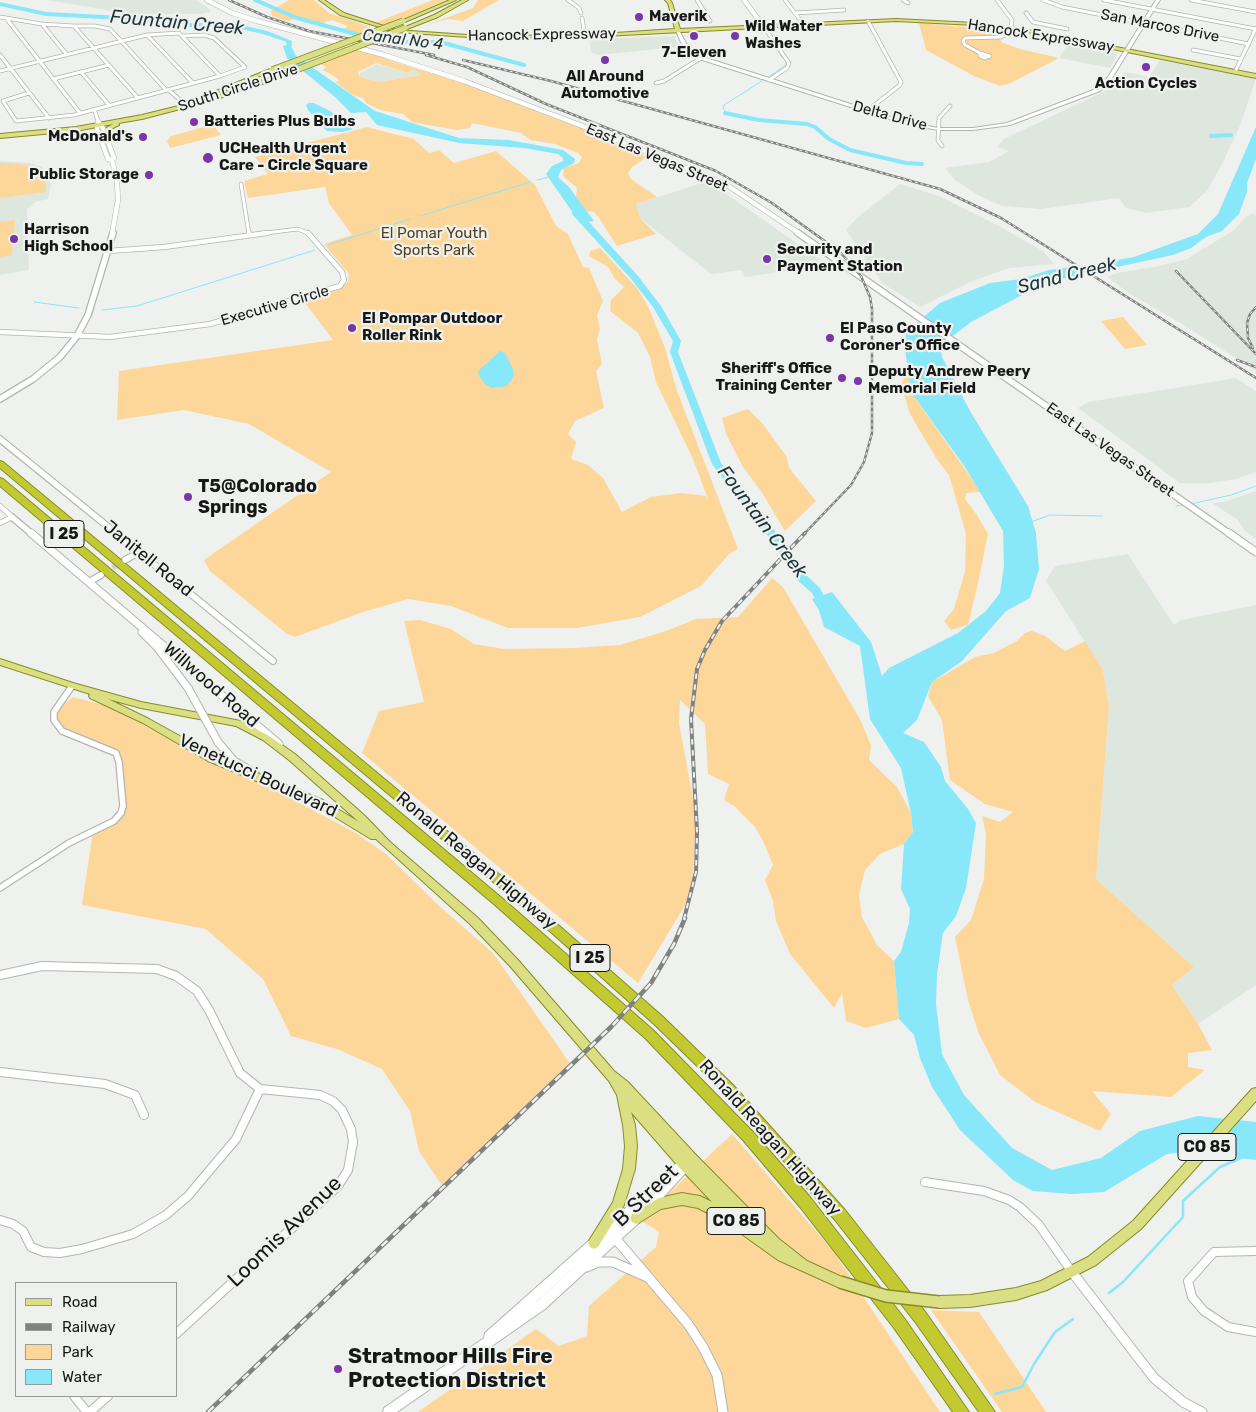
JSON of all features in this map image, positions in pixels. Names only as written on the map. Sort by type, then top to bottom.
[{"type":"highway","name":"I 25","points":[[0,464],[126,565]]},
{"type":"highway","name":"Ronald Reagan Highway","points":[[0,481],[499,902],[609,997],[676,1061],[748,1136],[805,1202],[899,1322],[962,1412]]},
{"type":"highway","name":"Ronald Reagan Highway","points":[[126,565],[527,904],[626,990],[696,1056],[736,1096],[840,1215],[920,1318],[988,1412]]},
{"type":"main road","name":"Hancock Expressway","points":[[322,0],[342,14],[407,33],[501,38],[585,36],[868,21],[936,21],[1012,28],[1256,76]]},
{"type":"main road","name":"South Circle Drive","points":[[0,131],[124,121],[183,104],[454,0]]},
{"type":"main road","name":"South Circle Drive","points":[[0,136],[42,133],[98,124],[183,104],[200,108],[201,104],[209,100],[436,16],[466,0]]},
{"type":"main road","points":[[660,0],[670,7]]},
{"type":"main road","points":[[667,0],[670,3],[678,31]]},
{"type":"main road","name":"Delta Drive","points":[[678,31],[686,48],[701,58],[903,122],[938,129],[973,129],[998,126],[1090,94],[1107,83],[1158,0]]},
{"type":"main road","points":[[105,135],[110,127],[124,121]]},
{"type":"main road","name":"Venetucci Boulevard","points":[[0,662],[72,686],[140,705],[238,723],[266,738],[292,757],[362,819],[387,845],[474,921],[514,963],[610,1075],[620,1091],[687,1162]]},
{"type":"main road","name":"Venetucci Boulevard","points":[[72,686],[146,721],[211,758],[279,785],[339,813],[387,845]]},
{"type":"main road","name":"Venetucci Boulevard","points":[[610,1075],[624,1086],[687,1162]]},
{"type":"main road","points":[[594,1243],[618,1205],[629,1170],[631,1146],[629,1125],[620,1091]]},
{"type":"main road","name":"CO 85","points":[[687,1162],[747,1232],[770,1248],[802,1264],[840,1282],[886,1296],[939,1302],[970,1301],[1016,1294],[1043,1286],[1092,1261],[1137,1225],[1256,1092]]},
{"type":"main road","name":"B Street","points":[[388,1412],[541,1305],[636,1218],[687,1162]]},
{"type":"main road","name":"B Street","points":[[460,1363],[687,1162]]},
{"type":"main road","name":"CO 85","points":[[687,1162],[776,1243],[802,1264]]},
{"type":"main road","points":[[636,1218],[666,1202],[690,1200],[718,1210],[747,1232]]},
{"type":"street","name":"East Las Vegas Street","points":[[207,0],[232,13],[257,21],[384,54],[457,79],[714,179],[732,188],[1256,552]]},
{"type":"street","points":[[568,0],[579,8],[585,36]]},
{"type":"street","points":[[697,0],[710,21]]},
{"type":"street","points":[[744,0],[789,63],[787,68],[769,80]]},
{"type":"street","points":[[785,0],[804,25]]},
{"type":"street","points":[[903,0],[908,3]]},
{"type":"street","points":[[980,54],[966,45],[963,41],[965,38],[1001,37],[1012,28],[1012,20],[997,0]]},
{"type":"street","name":"San Marcos Drive","points":[[1043,0],[1062,7],[1249,44]]},
{"type":"street","points":[[1104,0],[1256,28],[1235,72]]},
{"type":"street","points":[[1191,0],[1256,12]]},
{"type":"street","points":[[795,14],[844,10]]},
{"type":"street","points":[[1026,13],[1033,22],[1068,27]]},
{"type":"street","points":[[0,18],[42,24],[107,28],[183,104]]},
{"type":"street","points":[[6,18],[80,113]]},
{"type":"street","points":[[867,111],[900,85],[901,82],[868,21]]},
{"type":"street","points":[[42,24],[67,55]]},
{"type":"street","points":[[74,26],[138,98]]},
{"type":"street","points":[[0,71],[147,36],[179,33],[220,76]]},
{"type":"street","points":[[29,92],[7,98],[3,101],[3,104],[16,121],[80,113],[220,76],[244,67],[216,40],[206,35],[182,36]]},
{"type":"street","points":[[147,36],[193,83]]},
{"type":"street","points":[[1193,50],[1241,59]]},
{"type":"street","points":[[0,55],[49,118]]},
{"type":"street","points":[[656,82],[664,81],[701,58]]},
{"type":"street","points":[[53,79],[109,65]]},
{"type":"street","points":[[81,72],[110,105]]},
{"type":"street","points":[[942,146],[938,140],[939,118],[950,106]]},
{"type":"street","points":[[94,109],[108,158],[112,160]]},
{"type":"street","points":[[0,399],[50,366],[77,336],[88,315],[108,251],[116,219],[118,200],[117,182],[112,160],[114,158],[105,135],[98,124]]},
{"type":"street","points":[[241,184],[249,235]]},
{"type":"street","name":"Executive Circle","points":[[0,332],[120,336],[210,324],[331,290],[343,283],[344,278],[342,272],[310,234],[305,231],[290,229],[164,247],[108,251]]},
{"type":"street","name":"Janitell Road","points":[[0,439],[273,661]]},
{"type":"street","name":"Willwood Road","points":[[0,506],[128,617],[196,672],[292,757]]},
{"type":"street","points":[[0,523],[12,517]]},
{"type":"street","points":[[126,565],[139,552]]},
{"type":"street","points":[[89,582],[101,575]]},
{"type":"street","name":"Willwood Road","points":[[128,617],[157,647],[188,688],[218,742],[234,761],[279,785]]},
{"type":"street","points":[[0,888],[69,843],[114,821],[121,813],[123,806],[119,762],[116,754],[62,731],[54,720],[54,712],[72,686]]},
{"type":"street","points":[[0,975],[42,966],[156,969],[176,976],[197,991],[209,1010],[240,1074],[260,1089],[236,1139],[188,1196],[166,1215],[133,1234],[82,1250],[60,1253],[44,1252],[31,1247],[23,1231],[13,1224],[0,1220]]},
{"type":"street","points":[[0,1072],[106,1084],[135,1095],[144,1115]]},
{"type":"street","name":"Loomis Avenue","points":[[178,1332],[338,1186],[348,1170],[353,1142],[351,1129],[342,1110],[333,1101],[320,1094],[260,1089]]},
{"type":"street","points":[[925,1182],[984,1191],[1009,1200],[1020,1207],[1040,1225],[1072,1272],[1154,1378],[1183,1402],[1202,1412]]},
{"type":"street","points":[[614,1238],[688,1324],[703,1347],[717,1375],[723,1412]]},
{"type":"street","points":[[1256,1250],[1214,1252],[1188,1280],[1192,1298],[1204,1311],[1228,1327],[1256,1332]]},
{"type":"street","points":[[580,1270],[598,1262],[614,1262],[649,1278]]},
{"type":"street","points":[[75,1397],[88,1412],[107,1397]]},
{"type":"shaded area","points":[[46,0],[195,0],[207,7],[211,12],[202,14],[130,14]]},
{"type":"shaded area","points":[[674,36],[679,47],[598,55],[591,52],[589,39]]},
{"type":"shaded area","points":[[1069,43],[1118,53],[1110,68],[1059,58]]},
{"type":"shaded area","points":[[1160,60],[1256,79],[1239,128],[1222,164],[1207,191],[1189,207],[1146,213],[1126,208],[1119,198],[1041,209],[1002,206],[978,195],[955,180],[945,168],[989,162],[1009,151],[997,147],[1004,139],[1107,90],[1117,82],[1124,72],[1149,77]]},
{"type":"shaded area","points":[[377,64],[408,73],[412,70],[417,71],[422,75],[380,82],[360,77],[360,73]]},
{"type":"shaded area","name":"Harrison High School","points":[[0,161],[30,163],[40,166],[46,170],[51,184],[48,199],[35,202],[27,209],[29,270],[0,275]]},
{"type":"shaded area","points":[[705,182],[722,191],[821,260],[794,270],[745,277],[742,270],[711,274],[640,218],[636,204]]},
{"type":"shaded area","points":[[900,184],[939,196],[1001,227],[1043,251],[1054,264],[1009,268],[970,282],[920,307],[882,283],[846,230],[857,218]]},
{"type":"shaded area","points":[[1253,213],[1256,216],[1256,371],[1179,322],[1127,292],[1107,277],[1117,273],[1187,259],[1234,230],[1246,217]]},
{"type":"shaded area","points":[[1236,378],[1256,391],[1256,472],[1236,479],[1210,483],[1180,483],[1078,408],[1088,402]]},
{"type":"shaded area","points":[[1256,491],[1256,539],[1245,531],[1238,520],[1212,503],[1224,502]]},
{"type":"shaded area","points":[[1128,554],[1174,625],[1181,620],[1256,605],[1256,985],[1198,1024],[1172,985],[1194,967],[1096,879],[1109,707],[1103,670],[1046,581],[1055,566]]},
{"type":"green space","points":[[289,0],[314,0],[329,13],[377,29],[361,34],[343,30],[348,26],[332,20],[322,23],[303,18],[286,21],[272,16],[271,11]]},
{"type":"green space","points":[[433,0],[446,0],[386,26],[375,23]]},
{"type":"green space","points":[[478,0],[499,0],[463,21],[448,19],[424,26],[473,8]]},
{"type":"green space","points":[[919,23],[1005,30],[1004,34],[997,36],[1003,43],[1059,58],[1009,84],[1000,86],[974,76],[926,50]]},
{"type":"green space","points":[[353,47],[384,55],[387,59],[410,67],[438,75],[443,74],[606,136],[614,142],[647,157],[632,167],[628,173],[631,179],[657,197],[636,204],[640,218],[656,234],[617,246],[594,212],[586,211],[576,197],[577,188],[563,176],[564,168],[579,163],[582,157],[578,153],[555,144],[531,140],[521,133],[472,123],[470,128],[456,130],[412,122],[403,114],[380,110],[366,103],[363,98],[353,95],[335,82],[339,81],[337,78],[323,70],[326,67],[317,62]],"holes":[[[376,63],[408,73],[412,70],[417,71],[421,75],[380,82],[360,77],[358,72]]]},
{"type":"green space","points":[[211,125],[221,135],[170,148],[167,141],[171,136]]},
{"type":"green space","name":"El Pomar Youth Sports Park","points":[[367,127],[414,139],[429,153],[439,150],[454,163],[496,151],[535,185],[556,226],[568,234],[583,267],[589,268],[603,301],[597,315],[600,329],[597,339],[602,364],[596,371],[604,408],[575,421],[568,434],[576,442],[571,459],[588,465],[603,478],[622,512],[651,497],[682,493],[706,496],[709,502],[693,459],[656,382],[650,357],[638,333],[610,311],[611,300],[624,287],[615,279],[608,267],[589,256],[590,251],[600,248],[637,288],[648,306],[665,348],[677,391],[738,549],[729,554],[701,586],[640,617],[577,628],[508,628],[451,606],[408,599],[363,612],[295,637],[287,634],[210,571],[204,560],[331,472],[249,424],[184,410],[117,420],[119,371],[333,340],[303,300],[338,290],[348,282],[349,274],[324,244],[352,235],[329,203],[325,187],[248,198],[244,181],[268,174],[255,157]]},
{"type":"green space","points":[[0,163],[20,164],[38,168],[42,171],[46,181],[46,192],[0,198]]},
{"type":"green space","points":[[15,220],[12,255],[0,257],[0,222]]},
{"type":"green space","points":[[1123,317],[1147,345],[1125,349],[1101,321]]},
{"type":"green space","points":[[908,368],[911,392],[981,492],[966,493],[965,499],[988,534],[968,625],[951,630],[944,621],[954,609],[965,572],[966,534],[949,475],[936,458],[910,414],[901,385]]},
{"type":"green space","points":[[748,409],[763,424],[787,457],[789,468],[816,501],[785,531],[761,491],[743,467],[726,434],[722,418]]},
{"type":"green space","points":[[772,578],[783,587],[861,721],[871,746],[869,760],[897,787],[911,813],[913,832],[904,844],[880,854],[865,870],[859,895],[862,917],[877,945],[894,961],[899,1019],[866,1028],[846,1021],[842,993],[834,1008],[790,954],[776,921],[773,901],[765,880],[773,865],[764,843],[755,827],[734,806],[724,800],[729,784],[708,774],[705,724],[680,700],[679,723],[696,814],[692,894],[638,983],[362,753],[379,711],[424,702],[404,621],[420,620],[451,629],[474,644],[504,649],[620,645],[666,631],[696,619],[738,617]]},
{"type":"green space","points":[[1032,631],[1045,636],[1065,651],[1085,641],[1103,670],[1109,707],[1096,879],[1194,967],[1172,985],[1198,1024],[1212,1050],[1188,1053],[1188,1067],[1205,1070],[1171,1097],[1092,1091],[1111,1114],[1100,1131],[1035,1102],[1000,1075],[979,1034],[968,1000],[955,937],[971,920],[984,879],[986,834],[982,816],[1000,822],[1013,812],[985,804],[950,780],[942,720],[928,696],[932,682],[975,657],[994,653],[1017,641],[1025,633]]},
{"type":"green space","points":[[73,697],[123,710],[356,833],[386,854],[437,904],[493,953],[571,1065],[443,1187],[419,1151],[410,1111],[382,1069],[337,1049],[291,1036],[263,979],[206,929],[82,905],[93,831],[114,821],[123,806],[119,762],[110,750],[56,725],[54,712]]},
{"type":"green space","points":[[732,1134],[833,1251],[940,1412],[418,1412],[536,1329],[559,1346],[587,1336],[589,1306],[656,1247],[659,1232],[640,1220]]},
{"type":"green space","points":[[931,1310],[979,1312],[1046,1412],[1002,1412]]},
{"type":"water","points":[[293,45],[291,46],[296,56],[375,111],[459,138],[509,140],[563,150],[575,159],[574,163],[561,170],[558,177],[569,187],[594,221],[580,223],[546,174],[552,166],[563,161],[563,158],[558,154],[524,148],[459,143],[377,125],[366,112],[351,113],[335,97],[287,58],[283,46]]},
{"type":"water","points":[[314,103],[324,108],[353,123],[354,126],[351,130],[342,132],[327,131],[308,110],[306,105]]},
{"type":"water","name":"Sand Creek","points":[[1256,127],[1256,159],[1247,183],[1247,192],[1239,214],[1222,231],[1206,237],[1191,248],[1173,255],[1033,285],[1024,294],[971,322],[941,345],[942,357],[970,411],[1028,506],[1036,533],[1039,569],[1030,598],[1006,611],[962,661],[932,682],[917,720],[903,733],[924,742],[941,767],[945,781],[968,809],[976,823],[966,888],[956,916],[943,933],[937,974],[936,1004],[942,1054],[964,1095],[1012,1148],[1052,1170],[1101,1158],[1140,1131],[1198,1116],[1256,1122],[1256,1160],[1185,1152],[1167,1154],[1104,1192],[1072,1194],[1033,1191],[1013,1180],[960,1130],[932,1087],[920,1058],[914,1035],[899,1019],[894,961],[901,952],[909,923],[910,909],[901,889],[904,844],[913,832],[911,813],[901,768],[870,719],[860,646],[824,627],[819,610],[812,599],[832,592],[871,642],[882,676],[889,668],[958,633],[986,611],[1000,593],[1004,566],[1003,531],[965,467],[911,392],[905,349],[906,332],[940,303],[990,283],[1021,279],[1049,270],[1134,257],[1198,234],[1218,214]]},
{"type":"water","points":[[500,351],[505,353],[513,369],[514,376],[507,386],[491,388],[484,383],[477,372]]},
{"type":"waterway","name":"Canal No 4","points":[[255,0],[297,18],[377,40],[388,42],[440,42],[524,65]]},
{"type":"waterway","name":"Fountain Creek","points":[[0,4],[46,14],[180,21],[190,25],[232,25],[265,32],[290,42],[288,49],[294,59]]},
{"type":"waterway","points":[[771,42],[779,52]]},
{"type":"waterway","points":[[770,76],[786,65],[786,61],[780,55]]},
{"type":"waterway","points":[[727,114],[723,108],[724,105],[762,81]]},
{"type":"waterway","name":"Canal No 4","points":[[725,113],[759,120],[807,124],[815,127],[829,139],[850,150],[906,163],[922,164]]},
{"type":"waterway","name":"Canal No 4","points":[[1211,136],[1231,135]]},
{"type":"waterway","points":[[537,180],[549,177]]},
{"type":"waterway","points":[[420,216],[530,182]]},
{"type":"waterway","name":"Fountain Creek","points":[[575,212],[635,278],[657,306],[677,341],[674,352],[717,464],[778,542],[800,576],[816,591],[826,610]]},
{"type":"waterway","points":[[328,245],[410,219]]},
{"type":"waterway","points":[[102,310],[137,306],[315,250]]},
{"type":"waterway","points":[[34,302],[79,308]]},
{"type":"waterway","points":[[1191,504],[1231,495],[1256,486]]},
{"type":"waterway","points":[[1176,506],[1184,505]]},
{"type":"waterway","points":[[1031,522],[1050,515],[1102,516]]},
{"type":"waterway","points":[[1109,1293],[1123,1282],[1183,1217],[1183,1201],[1220,1167],[1243,1157]]},
{"type":"waterway","points":[[995,1394],[1022,1387],[1034,1364],[1055,1332],[1073,1319]]},
{"type":"tunnel","points":[[105,572],[123,562]]},
{"type":"railway","points":[[229,0],[267,17],[309,31],[434,55]]},
{"type":"railway","points":[[426,55],[467,67],[546,104],[716,171],[772,203],[840,252],[861,276],[870,297],[872,309],[872,433],[864,462],[851,485],[804,534]]},
{"type":"railway","points":[[463,60],[551,81],[940,189],[1001,218],[1256,378]]},
{"type":"railway","points":[[1176,271],[1256,354]]},
{"type":"railway","points":[[1253,348],[1248,338],[1247,323],[1250,314],[1256,307]]},
{"type":"railway","points":[[1237,360],[1256,367]]},
{"type":"railway","points":[[684,919],[696,872],[697,832],[691,719],[697,669],[705,650],[722,621],[805,533]]},
{"type":"railway","points":[[208,1412],[611,1027],[651,983],[674,944],[685,918]]},
{"type":"place","name":"Maverik","points":[[639,17]]},
{"type":"place","name":"7-Eleven","points":[[694,36]]},
{"type":"place","name":"Wild Water Washes","points":[[735,36]]},
{"type":"place","name":"All Around Automotive","points":[[605,60]]},
{"type":"place","name":"Action Cycles","points":[[1146,67]]},
{"type":"place","name":"Batteries Plus Bulbs","points":[[194,122]]},
{"type":"place","name":"McDonald's","points":[[143,137]]},
{"type":"place","name":"UCHealth Urgent Care - Circle Square","points":[[208,158]]},
{"type":"place","name":"Public Storage","points":[[149,175]]},
{"type":"place","name":"Harrison High School","points":[[14,239]]},
{"type":"place","name":"Security and Payment Station","points":[[767,259]]},
{"type":"place","name":"El Pompar Outdoor Roller Rink","points":[[352,328]]},
{"type":"place","name":"El Paso County Coroner's Office","points":[[830,338]]},
{"type":"place","name":"Sheriff's Office Training Center","points":[[842,378]]},
{"type":"place","name":"Deputy Andrew Peery Memorial Field","points":[[858,381]]},
{"type":"place","name":"T5@Colorado Springs","points":[[188,497]]},
{"type":"place","name":"Stratmoor Hills Fire Protection District","points":[[338,1369]]}]
